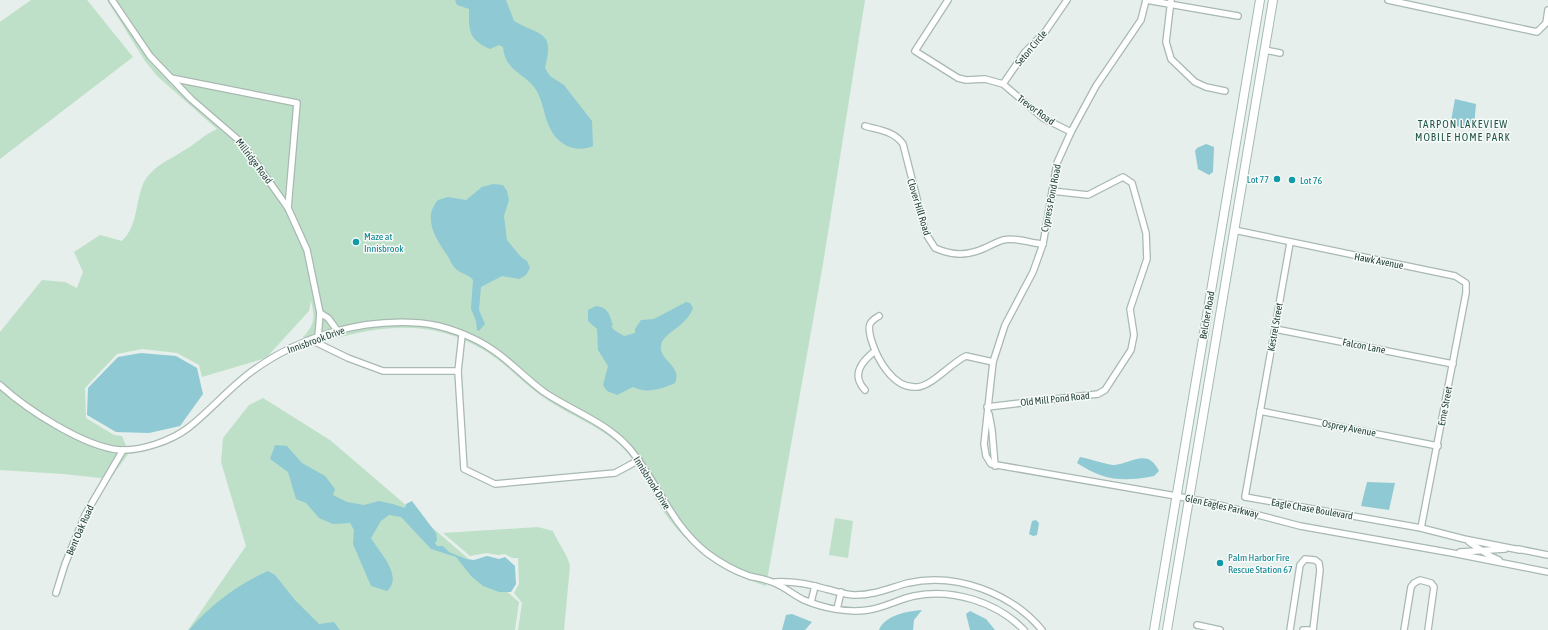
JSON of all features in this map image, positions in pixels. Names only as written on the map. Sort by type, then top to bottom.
[{"type":"main road","name":"Belcher Road","points":[[1154,630],[1260,0]]},
{"type":"main road","name":"Belcher Road","points":[[1167,630],[1273,0]]},
{"type":"street","name":"Millridge Road","points":[[112,0],[150,56],[191,99],[242,143],[288,208],[307,250],[320,313],[318,337]]},
{"type":"street","points":[[948,0],[914,51],[958,78],[966,80],[985,79],[1003,84]]},
{"type":"street","name":"Seton Circle","points":[[1003,84],[1024,52],[1045,32],[1067,0]]},
{"type":"street","points":[[1146,0],[1171,2],[1238,16]]},
{"type":"street","name":"Cypress Pond Road","points":[[993,465],[986,456],[984,444],[993,362],[1005,325],[1033,272],[1043,244],[1057,163],[1071,132],[1096,86],[1141,20],[1146,0]]},
{"type":"street","points":[[1388,0],[1537,32],[1546,23],[1548,10]]},
{"type":"street","points":[[1171,2],[1166,42],[1171,59],[1195,82],[1206,87],[1225,91]]},
{"type":"street","points":[[1265,50],[1280,53]]},
{"type":"street","points":[[170,78],[297,103],[288,208]]},
{"type":"street","name":"Trevor Road","points":[[1003,84],[1043,118],[1071,132]]},
{"type":"street","name":"Clover Hill Road","points":[[864,126],[888,132],[899,138],[903,144],[926,234],[934,248],[953,254],[965,255],[974,253],[1003,240],[1016,239],[1043,244]]},
{"type":"street","name":"Old Mill Pond Road","points":[[987,407],[1098,394],[1105,390],[1131,350],[1134,335],[1130,309],[1147,259],[1146,233],[1132,183],[1123,177],[1088,195],[1052,191]]},
{"type":"street","name":"Hawk Avenue","points":[[1234,230],[1290,243],[1455,276],[1466,283]]},
{"type":"street","name":"Kestrel Street","points":[[1260,411],[1290,243]]},
{"type":"street","name":"Erne Street","points":[[1421,528],[1438,446],[1466,293],[1466,283]]},
{"type":"street","points":[[320,313],[328,318],[337,330]]},
{"type":"street","points":[[879,316],[873,320],[869,328],[875,351],[886,370],[899,382],[910,387],[920,387],[928,383],[966,356],[993,362]]},
{"type":"street","name":"Innisbrook Drive","points":[[0,385],[15,399],[50,421],[90,441],[123,450],[142,447],[167,440],[186,430],[249,373],[277,355],[337,330],[386,323],[421,323],[453,330],[494,350],[545,393],[602,425],[626,445],[639,460],[674,519],[684,532],[708,554],[747,575],[774,582],[801,599],[837,609],[870,610],[915,596],[940,594],[962,596],[984,603],[1002,612],[1024,630]]},
{"type":"street","name":"Falcon Lane","points":[[1275,329],[1453,364]]},
{"type":"street","points":[[462,335],[458,371],[464,469],[495,484],[615,473],[639,460]]},
{"type":"street","points":[[310,340],[348,358],[384,371],[458,371]]},
{"type":"street","points":[[865,390],[859,382],[858,372],[862,363],[875,351]]},
{"type":"street","name":"Cypress Pond Road","points":[[987,407],[992,430],[993,465]]},
{"type":"street","name":"Osprey Avenue","points":[[1260,411],[1438,446]]},
{"type":"street","name":"Eagle Chase Boulevard","points":[[1260,411],[1245,497],[1421,528],[1464,539],[1520,550]]},
{"type":"street","name":"Bent Oak Road","points":[[56,593],[65,564],[85,515],[123,450]]},
{"type":"street","name":"Glen Eagles Parkway","points":[[993,465],[1176,496],[1300,526],[1452,552],[1514,566],[1548,571]]},
{"type":"street","name":"Eagle Chase Boulevard","points":[[1464,539],[1490,556],[1514,566]]},
{"type":"street","name":"Glen Eagles Parkway","points":[[1452,552],[1520,550],[1548,555]]},
{"type":"street","points":[[1290,630],[1300,565],[1305,559],[1310,559],[1319,563],[1320,570],[1313,630]]},
{"type":"street","points":[[1404,630],[1411,587],[1414,583],[1420,580],[1431,583],[1434,587],[1428,630]]},
{"type":"street","name":"Innisbrook Drive","points":[[774,582],[787,581],[853,595],[872,595],[908,583],[950,581],[974,586],[994,594],[1020,608],[1042,630]]},
{"type":"street","points":[[811,602],[815,586]]},
{"type":"street","points":[[837,609],[841,592]]},
{"type":"street","points":[[1197,625],[1220,630]]},
{"type":"street","points":[[1303,630],[1309,630]]},
{"type":"green space","points":[[31,0],[87,0],[133,57],[0,159],[0,22]]},
{"type":"green space","points":[[107,0],[865,0],[823,264],[766,586],[733,573],[704,555],[679,532],[668,518],[636,463],[618,443],[597,428],[543,397],[487,352],[465,340],[442,332],[420,328],[375,330],[352,334],[306,347],[303,337],[310,328],[313,320],[311,301],[309,311],[266,358],[202,377],[199,365],[177,353],[142,349],[117,354],[85,388],[86,418],[114,435],[122,436],[129,453],[110,479],[0,470],[0,332],[42,280],[65,282],[77,288],[83,272],[74,252],[100,235],[122,241],[127,235],[134,221],[140,192],[143,184],[151,173],[161,164],[217,129],[157,76],[145,61]]},
{"type":"green space","points":[[263,398],[330,440],[519,602],[515,630],[188,630],[246,546],[221,462],[223,438],[249,405]]},
{"type":"green space","points":[[835,518],[853,521],[848,558],[829,555]]},
{"type":"green space","points":[[538,527],[553,531],[567,557],[570,566],[564,630],[518,630],[522,603],[514,593],[519,584],[518,558],[512,558],[505,554],[498,555],[486,553],[470,556],[443,533]]},
{"type":"water","points":[[455,0],[506,0],[514,21],[538,32],[543,36],[548,47],[548,56],[545,68],[550,76],[564,85],[592,121],[593,146],[581,149],[569,147],[554,136],[548,125],[540,97],[534,87],[507,61],[504,55],[503,47],[499,45],[490,49],[477,42],[471,34],[469,9],[457,5]]},
{"type":"water","points":[[1455,99],[1476,104],[1474,127],[1450,126]]},
{"type":"water","points":[[1206,144],[1214,147],[1213,172],[1209,175],[1198,169],[1195,151],[1197,148]]},
{"type":"water","points":[[493,184],[503,185],[507,191],[509,200],[504,216],[507,240],[521,257],[527,261],[530,268],[526,275],[519,279],[502,276],[481,287],[479,310],[485,324],[479,331],[477,330],[476,321],[471,309],[473,280],[469,276],[459,272],[452,265],[432,228],[431,214],[433,207],[438,200],[448,197],[466,200],[482,187]]},
{"type":"water","points":[[686,302],[690,303],[693,308],[690,314],[686,320],[666,337],[661,345],[663,355],[676,372],[677,377],[675,383],[654,390],[643,390],[633,387],[617,395],[607,391],[603,385],[608,366],[598,350],[597,329],[588,321],[588,310],[596,306],[604,308],[613,325],[611,326],[614,330],[624,336],[635,333],[635,329],[641,320],[654,319]]},
{"type":"water","points":[[141,353],[176,356],[197,368],[203,394],[180,426],[149,433],[116,432],[87,415],[88,388],[118,357]]},
{"type":"water","points":[[275,445],[287,446],[302,463],[325,476],[335,489],[333,495],[347,502],[364,505],[379,501],[405,508],[406,504],[412,501],[436,533],[437,540],[435,543],[437,546],[443,546],[449,552],[466,559],[474,560],[487,556],[499,559],[505,557],[515,566],[516,584],[511,592],[499,592],[483,586],[471,576],[456,557],[431,549],[401,517],[389,515],[381,521],[371,538],[392,571],[392,585],[387,591],[371,586],[353,544],[354,530],[350,523],[333,524],[319,518],[306,503],[296,499],[288,472],[270,459]]},
{"type":"water","points":[[1080,457],[1114,465],[1144,458],[1155,464],[1159,471],[1154,476],[1143,478],[1123,479],[1105,477],[1077,463]]},
{"type":"water","points":[[1367,482],[1395,483],[1389,510],[1361,506]]},
{"type":"water","points":[[1036,520],[1039,523],[1037,535],[1033,536],[1029,534],[1032,521]]},
{"type":"water","points":[[268,571],[275,575],[295,600],[319,624],[334,622],[340,630],[189,630],[206,612],[225,596],[246,582]]},
{"type":"water","points":[[922,610],[914,620],[913,630],[879,630],[886,621],[892,617],[910,611]]},
{"type":"water","points":[[970,611],[986,619],[995,630],[970,630],[966,614]]},
{"type":"water","points":[[792,614],[812,622],[805,630],[782,630],[786,615]]},
{"type":"place","name":"Lot 77","points":[[1277,179]]},
{"type":"place","name":"Lot 76","points":[[1292,180]]},
{"type":"place","name":"Maze at Innisbrook","points":[[356,242]]},
{"type":"place","name":"Palm Harbor Fire Rescue Station 67","points":[[1220,563]]},
{"type":"district","name":"TARPON LAKEVIEW MOBILE HOME PARK","points":[[1463,130]]}]
